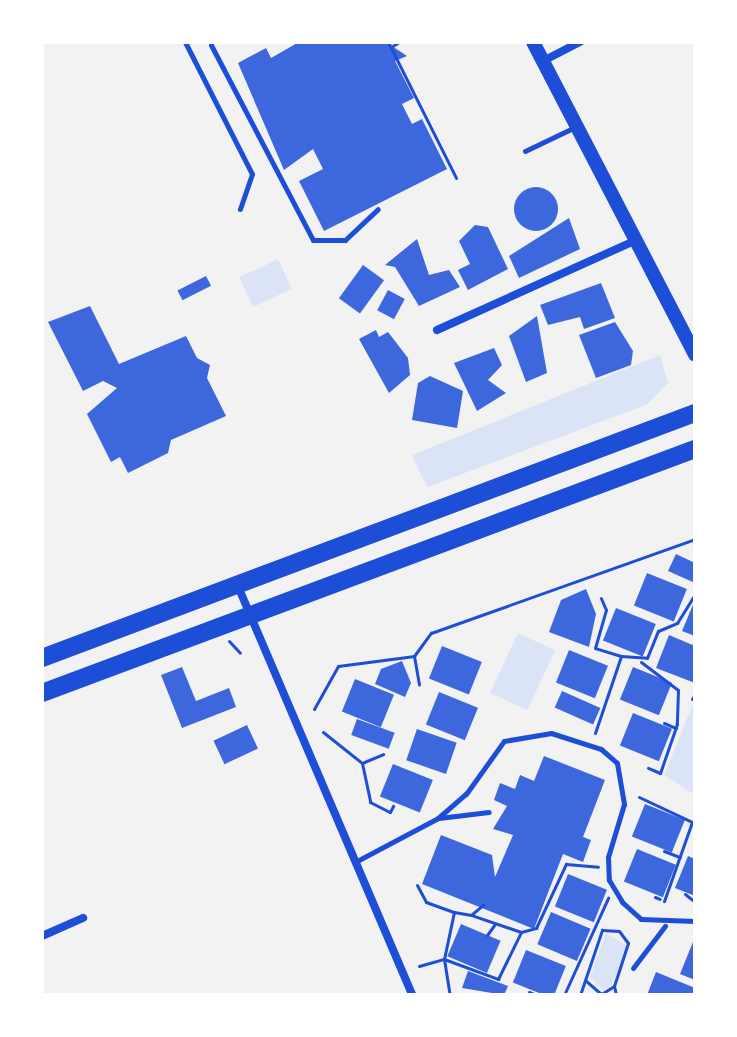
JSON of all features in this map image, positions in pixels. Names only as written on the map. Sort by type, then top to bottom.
[{"type":"main road","points":[[42,658],[695,413]]},
{"type":"main road","points":[[42,693],[695,449]]},
{"type":"street","points":[[533,42],[695,355]]},
{"type":"street","points":[[543,61],[580,42]]},
{"type":"street","points":[[437,330],[636,240]]},
{"type":"street","points":[[237,584],[412,995]]},
{"type":"street","points":[[42,936],[83,918]]},
{"type":"lane","points":[[185,42],[252,174],[240,209]]},
{"type":"lane","points":[[211,45],[313,240],[345,240],[378,209]]},
{"type":"lane","points":[[525,151],[577,126]]},
{"type":"lane","points":[[355,862],[438,818],[466,794],[504,741],[551,733],[591,745],[617,763],[625,783],[609,880],[641,919],[665,926],[695,921]]},
{"type":"lane","points":[[438,818],[489,812]]},
{"type":"lane","points":[[633,968],[665,926]]},
{"type":"path","points":[[399,42],[389,44],[456,178]]},
{"type":"path","points":[[314,709],[338,666],[414,656],[431,633],[695,539]]},
{"type":"path","points":[[641,662],[658,631],[677,623],[695,594]]},
{"type":"path","points":[[601,598],[606,610],[595,648],[641,662],[678,690],[676,728],[660,773],[648,768]]},
{"type":"path","points":[[414,656],[419,685]]},
{"type":"path","points":[[591,745],[621,656]]},
{"type":"path","points":[[664,723],[676,728]]},
{"type":"path","points":[[323,732],[362,763],[370,802],[390,812],[393,806]]},
{"type":"path","points":[[362,763],[383,754]]},
{"type":"path","points":[[639,797],[692,822],[660,899]]},
{"type":"path","points":[[664,851],[680,857]]},
{"type":"path","points":[[417,885],[426,902],[521,932],[536,928],[566,864],[599,866]]},
{"type":"path","points":[[564,995],[609,894]]},
{"type":"path","points":[[685,894],[695,902]]},
{"type":"path","points":[[471,915],[483,905]]},
{"type":"path","points":[[450,995],[444,959],[454,912]]},
{"type":"path","points":[[487,935],[495,924]]},
{"type":"path","points":[[580,995],[602,930],[619,931],[628,943],[614,986],[616,995]]},
{"type":"path","points":[[419,966],[444,959],[498,979],[521,932]]},
{"type":"path","points":[[585,980],[601,994],[614,986]]},
{"type":"path","points":[[529,992],[536,995]]},
{"type":"shaded area","points":[[278,259],[292,289],[253,307],[239,277]]},
{"type":"shaded area","points":[[660,355],[668,383],[648,404],[428,487],[421,475],[412,455]]},
{"type":"shaded area","points":[[518,633],[555,650],[527,710],[490,693]]},
{"type":"shaded area","points":[[695,699],[695,795],[664,775]]},
{"type":"shaded area","points":[[606,933],[627,946],[611,986],[602,990],[590,977]]},
{"type":"building","points":[[299,42],[386,42],[407,56],[395,61],[414,98],[402,104],[412,124],[422,119],[447,169],[324,231],[299,181],[323,169],[313,149],[284,170],[238,63],[266,48],[271,58]]},
{"type":"building","points":[[536,187],[552,193],[558,209],[552,225],[536,231],[520,225],[514,209],[520,193]]},
{"type":"building","points":[[569,218],[580,249],[519,278],[509,256]]},
{"type":"building","points":[[475,225],[488,227],[508,269],[468,290],[458,270],[470,264],[459,241]]},
{"type":"building","points":[[417,239],[429,275],[449,270],[460,287],[419,306],[395,267],[385,265]]},
{"type":"building","points":[[363,265],[384,280],[360,313],[339,298]]},
{"type":"building","points":[[206,276],[211,286],[182,300],[177,291]]},
{"type":"building","points":[[601,283],[615,318],[584,329],[580,317],[548,325],[540,305]]},
{"type":"building","points":[[388,290],[405,299],[394,319],[377,310]]},
{"type":"building","points":[[90,306],[119,364],[186,336],[197,358],[210,365],[207,378],[226,416],[171,440],[168,453],[128,473],[120,457],[111,462],[87,414],[117,388],[103,381],[83,391],[48,322]]},
{"type":"building","points":[[537,316],[547,373],[526,382],[509,336]]},
{"type":"building","points":[[615,322],[633,351],[631,365],[596,378],[579,335]]},
{"type":"building","points":[[376,330],[379,337],[388,332],[408,358],[410,375],[389,393],[359,339]]},
{"type":"building","points":[[494,348],[502,365],[488,380],[506,393],[477,411],[454,363]]},
{"type":"building","points":[[430,376],[463,391],[457,428],[412,420],[418,383]]},
{"type":"building","points":[[676,554],[695,563],[695,583],[668,571]]},
{"type":"building","points":[[647,573],[687,589],[674,622],[634,605]]},
{"type":"building","points":[[586,589],[596,614],[589,647],[549,632],[561,600]]},
{"type":"building","points":[[695,600],[695,636],[682,631]]},
{"type":"building","points":[[616,608],[656,624],[643,657],[603,640]]},
{"type":"building","points":[[669,635],[695,646],[695,683],[656,668]]},
{"type":"building","points":[[442,646],[482,662],[469,695],[429,678]]},
{"type":"building","points":[[569,650],[608,666],[595,698],[556,682]]},
{"type":"building","points":[[402,661],[411,683],[405,697],[375,684],[381,669]]},
{"type":"building","points":[[182,667],[196,701],[229,688],[236,707],[182,728],[161,675]]},
{"type":"building","points":[[633,667],[672,683],[659,715],[620,699]]},
{"type":"building","points":[[355,679],[394,695],[381,727],[342,711]]},
{"type":"building","points":[[562,691],[600,708],[593,725],[555,707]]},
{"type":"building","points":[[439,692],[478,708],[465,740],[426,724]]},
{"type":"building","points":[[633,713],[672,729],[659,761],[620,745]]},
{"type":"building","points":[[357,719],[395,733],[389,749],[351,735]]},
{"type":"building","points":[[247,725],[258,749],[224,764],[213,741]]},
{"type":"building","points":[[417,729],[457,743],[446,774],[406,760]]},
{"type":"building","points":[[544,756],[605,780],[583,837],[591,840],[583,862],[563,854],[534,929],[422,884],[441,835],[492,855],[495,877],[513,835],[493,829],[507,806],[494,800],[500,783],[515,789],[520,775],[534,781]]},
{"type":"building","points":[[393,764],[433,780],[420,813],[380,796]]},
{"type":"building","points":[[645,804],[685,820],[672,853],[632,836]]},
{"type":"building","points":[[637,849],[676,865],[663,897],[624,881]]},
{"type":"building","points":[[688,856],[695,859],[695,896],[675,888]]},
{"type":"building","points":[[568,874],[607,890],[594,922],[555,906]]},
{"type":"building","points":[[551,912],[591,929],[577,961],[537,944]]},
{"type":"building","points":[[461,924],[501,941],[487,973],[447,956]]},
{"type":"building","points":[[695,937],[695,980],[680,974]]},
{"type":"building","points":[[526,950],[566,966],[554,995],[544,995],[513,982]]},
{"type":"building","points":[[468,971],[508,986],[504,995],[462,988]]},
{"type":"building","points":[[656,972],[695,988],[693,995],[647,995]]}]
